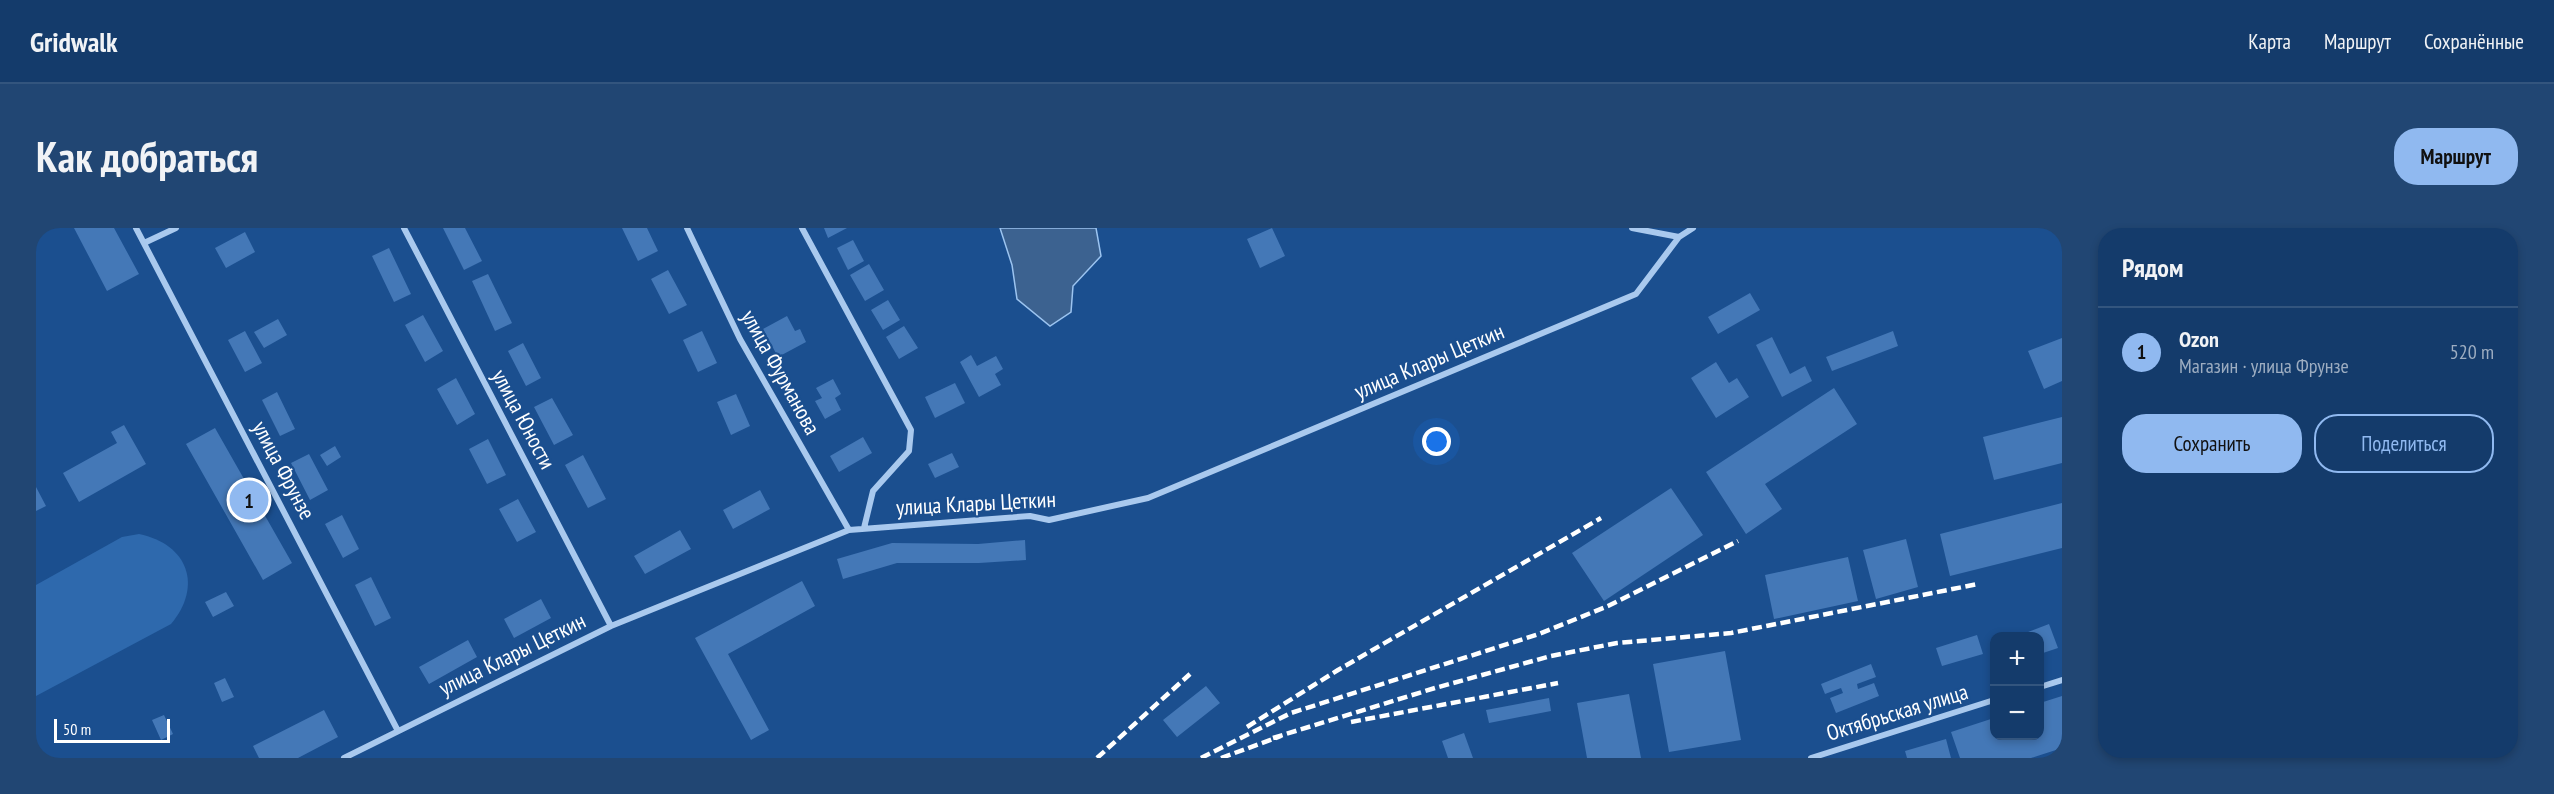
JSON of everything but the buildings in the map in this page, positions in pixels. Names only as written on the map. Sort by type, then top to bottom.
[{"type":"street","name":"улица Фрунзе","points":[[136,228],[398,731]]},
{"type":"street","points":[[144,243],[176,228]]},
{"type":"street","name":"улица Юности","points":[[404,228],[611,626]]},
{"type":"street","name":"улица Фурманова","points":[[687,228],[740,339],[849,530]]},
{"type":"street","points":[[801,228],[911,430],[909,451],[873,491],[864,528]]},
{"type":"street","points":[[1632,228],[1678,237]]},
{"type":"street","name":"улица Клары Цеткин","points":[[344,758],[611,626],[849,530],[1030,516],[1048,520],[1148,498],[1636,294],[1678,237],[1693,228]]},
{"type":"street","points":[[2043,686],[2062,680]]},
{"type":"street","name":"Октябрьская улица","points":[[1811,758],[1990,702]]},
{"type":"shaded area","points":[[1000,228],[1096,228],[1101,256],[1073,286],[1071,312],[1050,326],[1017,299],[1012,265]]},
{"type":"shaded area","points":[[139,534],[156,539],[179,557],[188,581],[181,610],[171,624],[36,696],[36,585],[122,537]]},
{"type":"railway","points":[[1247,727],[1338,670],[1601,518]]},
{"type":"railway","points":[[1201,758],[1291,713],[1539,634],[1608,606],[1738,541]]},
{"type":"railway","points":[[1273,738],[1435,688],[1551,656],[1617,643],[1731,633],[1978,584]]},
{"type":"railway","points":[[1097,758],[1190,674]]},
{"type":"railway","points":[[1351,722],[1558,683]]},
{"type":"railway","points":[[1221,758],[1281,736]]},
{"type":"place","name":"Ozon","points":[[249,500]]}]
